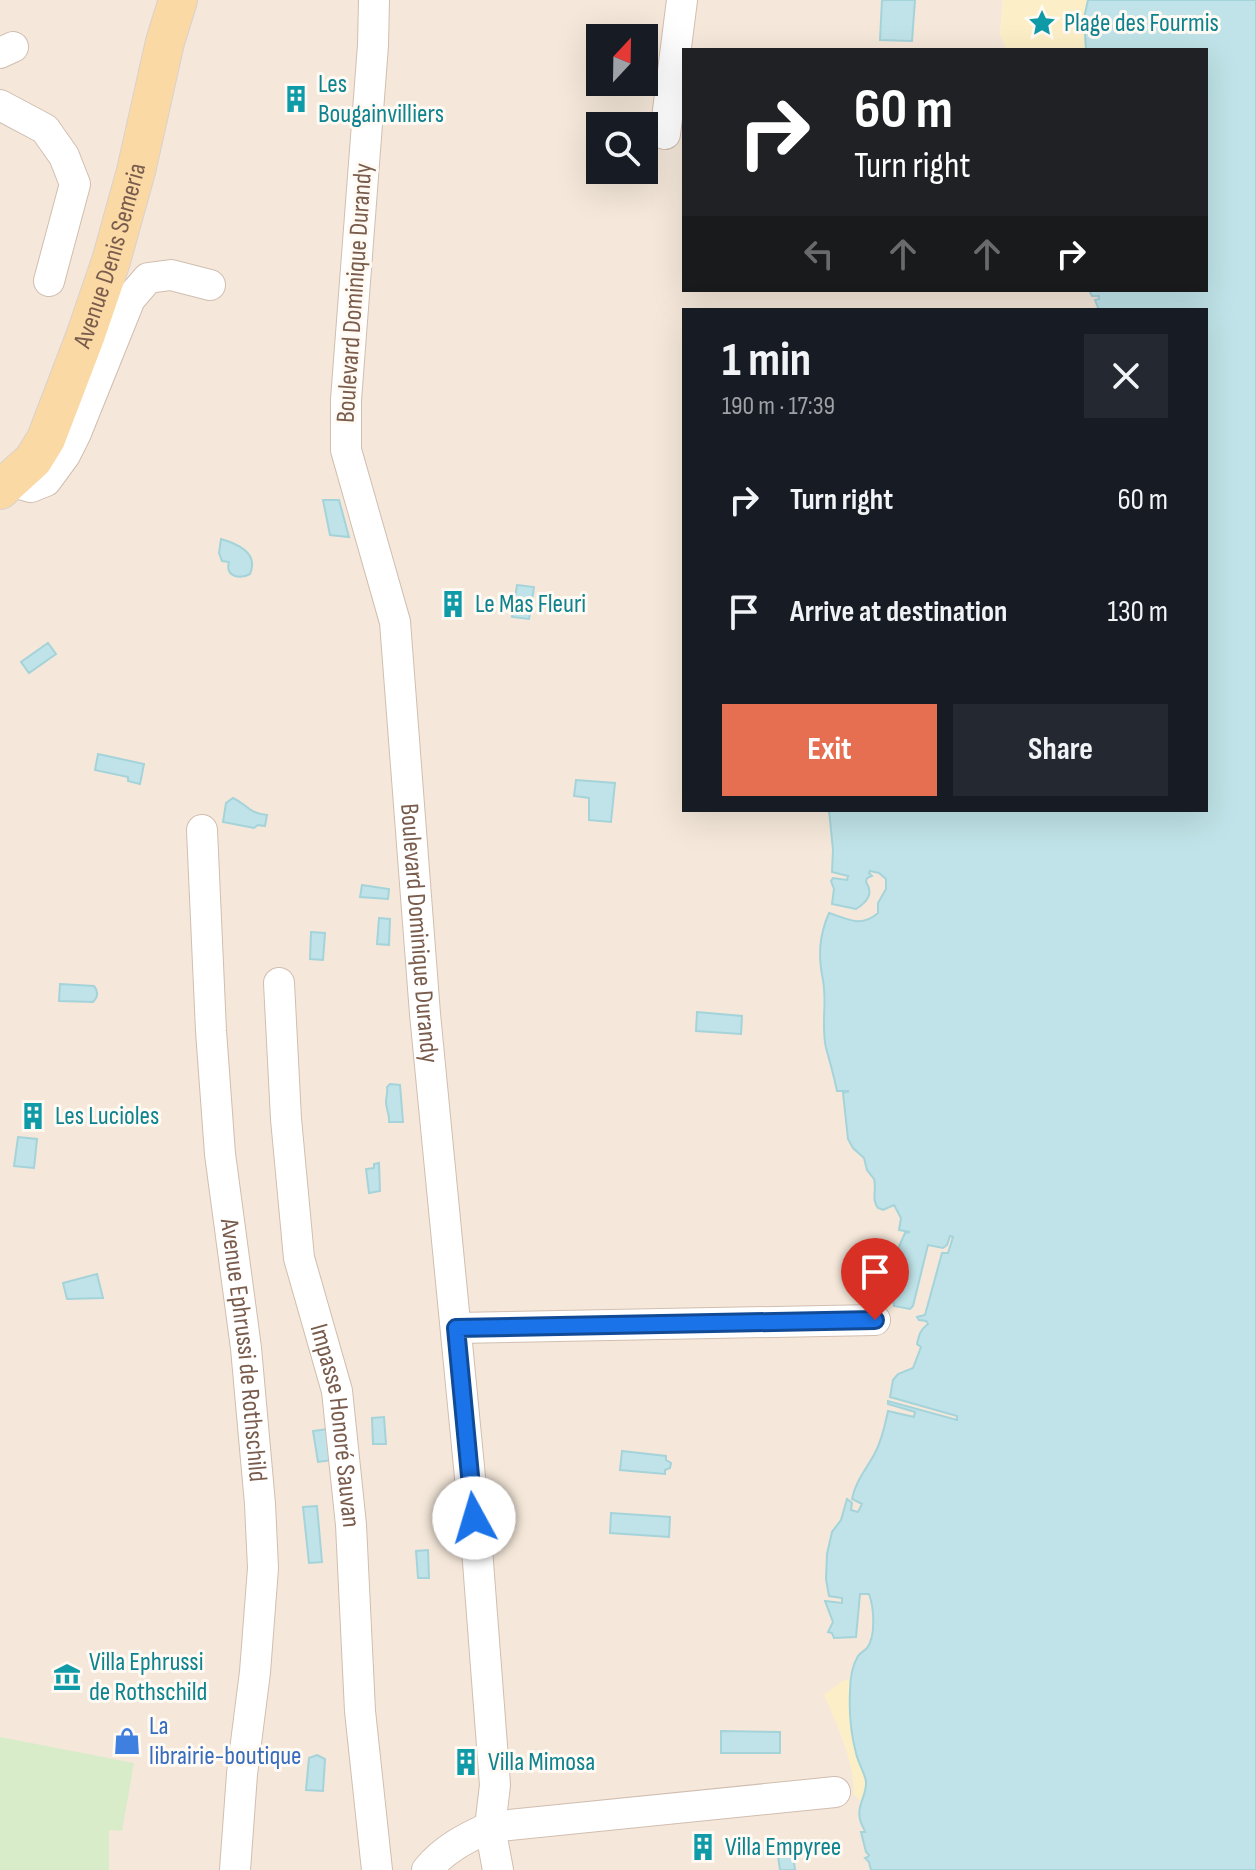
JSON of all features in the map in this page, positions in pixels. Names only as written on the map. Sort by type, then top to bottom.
[{"type":"main road","name":"Avenue Denis Semeria","points":[[5,486],[33,460],[46,439],[102,288],[136,171],[165,42],[178,0]]},
{"type":"street","name":"Boulevard Dominique Durandy","points":[[374,0],[346,400],[346,450],[395,622],[425,1014],[477,1549],[495,1785],[490,1827],[498,1870]]},
{"type":"street","points":[[665,134],[682,0]]},
{"type":"street","points":[[0,105],[45,129],[64,156],[75,184],[49,281]]},
{"type":"street","points":[[5,486],[31,487],[46,481],[65,455],[130,299],[148,278],[171,275],[210,285]]},
{"type":"street","name":"Avenue Ephrussi de Rothschild","points":[[202,830],[220,1154],[246,1348],[263,1568],[235,1870]]},
{"type":"street","name":"Impasse Honoré Sauvan","points":[[279,983],[286,1119],[299,1258],[337,1391],[351,1525],[360,1711],[377,1870]]},
{"type":"street","points":[[456,1328],[875,1320]]},
{"type":"street","points":[[427,1870],[459,1841],[490,1827],[835,1792]]},
{"type":"shaded area","points":[[0,0],[1003,0],[1000,34],[1006,48],[682,48],[682,292],[1090,292],[1092,296],[1099,295],[1096,303],[1098,308],[682,308],[682,812],[829,812],[832,871],[848,875],[847,880],[831,881],[834,889],[866,882],[870,871],[886,879],[879,908],[869,920],[856,922],[829,913],[823,929],[819,953],[826,1048],[837,1090],[849,1091],[844,1093],[848,1139],[864,1158],[874,1179],[874,1202],[880,1210],[894,1205],[901,1218],[899,1229],[910,1231],[905,1233],[897,1251],[893,1297],[913,1306],[928,1244],[953,1236],[924,1320],[928,1324],[915,1366],[893,1380],[890,1397],[958,1416],[957,1420],[889,1404],[915,1412],[914,1418],[888,1411],[877,1449],[858,1481],[852,1499],[862,1504],[858,1512],[851,1510],[852,1503],[847,1499],[841,1520],[832,1532],[827,1554],[827,1588],[831,1597],[842,1597],[842,1603],[826,1602],[833,1622],[859,1594],[869,1594],[874,1609],[868,1647],[861,1652],[855,1664],[851,1681],[867,1784],[864,1829],[871,1870],[0,1870]]},
{"type":"green space","points":[[0,1737],[134,1763],[122,1831],[109,1830],[109,1870],[0,1870]]},
{"type":"sand","name":"Plage des Fourmis","points":[[1003,0],[1088,0],[1084,18],[1086,48],[1006,48],[1000,34]]},
{"type":"sand","points":[[852,1678],[851,1725],[856,1753],[867,1784],[861,1801],[853,1794],[852,1771],[824,1695]]},
{"type":"water","points":[[882,0],[915,0],[912,41],[880,40]]},
{"type":"water","points":[[1088,0],[1256,0],[1256,1870],[871,1870],[865,1858],[869,1855],[859,1815],[866,1782],[854,1746],[850,1700],[854,1664],[872,1636],[872,1606],[869,1594],[860,1594],[856,1637],[834,1638],[828,1632],[833,1622],[825,1601],[842,1603],[842,1598],[829,1596],[827,1554],[832,1532],[841,1520],[847,1499],[852,1503],[851,1510],[858,1512],[862,1504],[852,1499],[858,1481],[877,1448],[888,1411],[914,1417],[915,1412],[888,1404],[888,1401],[957,1420],[957,1416],[890,1397],[893,1380],[898,1374],[913,1368],[921,1347],[917,1344],[919,1335],[928,1324],[917,1317],[925,1315],[942,1253],[948,1253],[953,1237],[950,1236],[943,1248],[928,1245],[913,1306],[910,1309],[894,1306],[893,1298],[888,1297],[886,1281],[894,1279],[898,1263],[891,1255],[897,1251],[905,1233],[910,1232],[899,1230],[901,1218],[894,1205],[883,1210],[878,1208],[874,1179],[867,1170],[864,1158],[848,1139],[843,1093],[849,1091],[837,1091],[825,1040],[820,954],[821,938],[829,913],[854,921],[872,918],[878,913],[886,879],[870,871],[872,876],[866,882],[868,897],[856,909],[832,904],[834,889],[831,881],[833,878],[847,880],[848,876],[832,872],[829,812],[1208,812],[1208,308],[1098,308],[1095,300],[1099,296],[1092,296],[1090,292],[1208,292],[1208,48],[1086,48],[1084,18]]},
{"type":"water","points":[[323,500],[339,500],[349,537],[330,535]]},
{"type":"water","points":[[221,539],[245,550],[252,560],[250,574],[237,577],[231,574],[229,562],[222,561],[219,553]]},
{"type":"water","points":[[517,585],[534,587],[529,619],[512,617]]},
{"type":"water","points":[[48,643],[56,654],[29,673],[21,662]]},
{"type":"water","points":[[98,754],[144,764],[140,784],[128,781],[128,777],[95,770]]},
{"type":"water","points":[[576,780],[615,783],[611,822],[589,820],[589,798],[574,796]]},
{"type":"water","points":[[233,798],[252,811],[267,815],[265,826],[254,828],[223,822],[226,803]]},
{"type":"water","points":[[362,885],[389,889],[388,899],[360,897]]},
{"type":"water","points":[[379,918],[390,919],[389,945],[377,944]]},
{"type":"water","points":[[311,932],[325,933],[323,960],[310,959]]},
{"type":"water","points":[[60,984],[94,986],[97,996],[93,1002],[59,1001]]},
{"type":"water","points":[[697,1012],[742,1016],[741,1034],[696,1031]]},
{"type":"water","points":[[390,1084],[400,1085],[403,1122],[389,1122],[386,1102]]},
{"type":"water","points":[[18,1137],[37,1139],[34,1168],[14,1166]]},
{"type":"water","points":[[379,1163],[380,1191],[369,1193],[366,1169],[374,1168],[374,1164]]},
{"type":"water","points":[[97,1274],[103,1298],[67,1299],[63,1283]]},
{"type":"water","points":[[384,1417],[386,1444],[373,1444],[372,1418]]},
{"type":"water","points":[[327,1429],[333,1460],[318,1462],[313,1431]]},
{"type":"water","points":[[622,1451],[666,1456],[671,1463],[670,1468],[665,1470],[665,1474],[620,1470]]},
{"type":"water","points":[[317,1506],[322,1562],[309,1563],[303,1507]]},
{"type":"water","points":[[611,1513],[670,1517],[669,1537],[610,1533]]},
{"type":"water","points":[[428,1550],[429,1578],[418,1578],[416,1551]]},
{"type":"water","points":[[721,1731],[780,1732],[780,1753],[721,1753]]},
{"type":"water","points":[[317,1755],[325,1759],[323,1791],[306,1790],[309,1758]]},
{"type":"water","points":[[792,1847],[795,1870],[780,1870],[777,1849]]},
{"type":"place","name":"Plage des Fourmis","points":[[1042,23]]},
{"type":"place","name":"Les Bougainvilliers","points":[[296,99]]},
{"type":"place","name":"Le Mas Fleuri","points":[[453,604]]},
{"type":"place","name":"Les Lucioles","points":[[33,1116]]},
{"type":"place","name":"Villa Ephrussi de Rothschild","points":[[67,1677]]},
{"type":"place","name":"La librairie-boutique","points":[[127,1741]]},
{"type":"place","name":"Villa Mimosa","points":[[466,1762]]},
{"type":"place","name":"Villa Empyree","points":[[703,1847]]},
{"type":"route","points":[[474,1518],[456,1328],[875,1320]]}]
